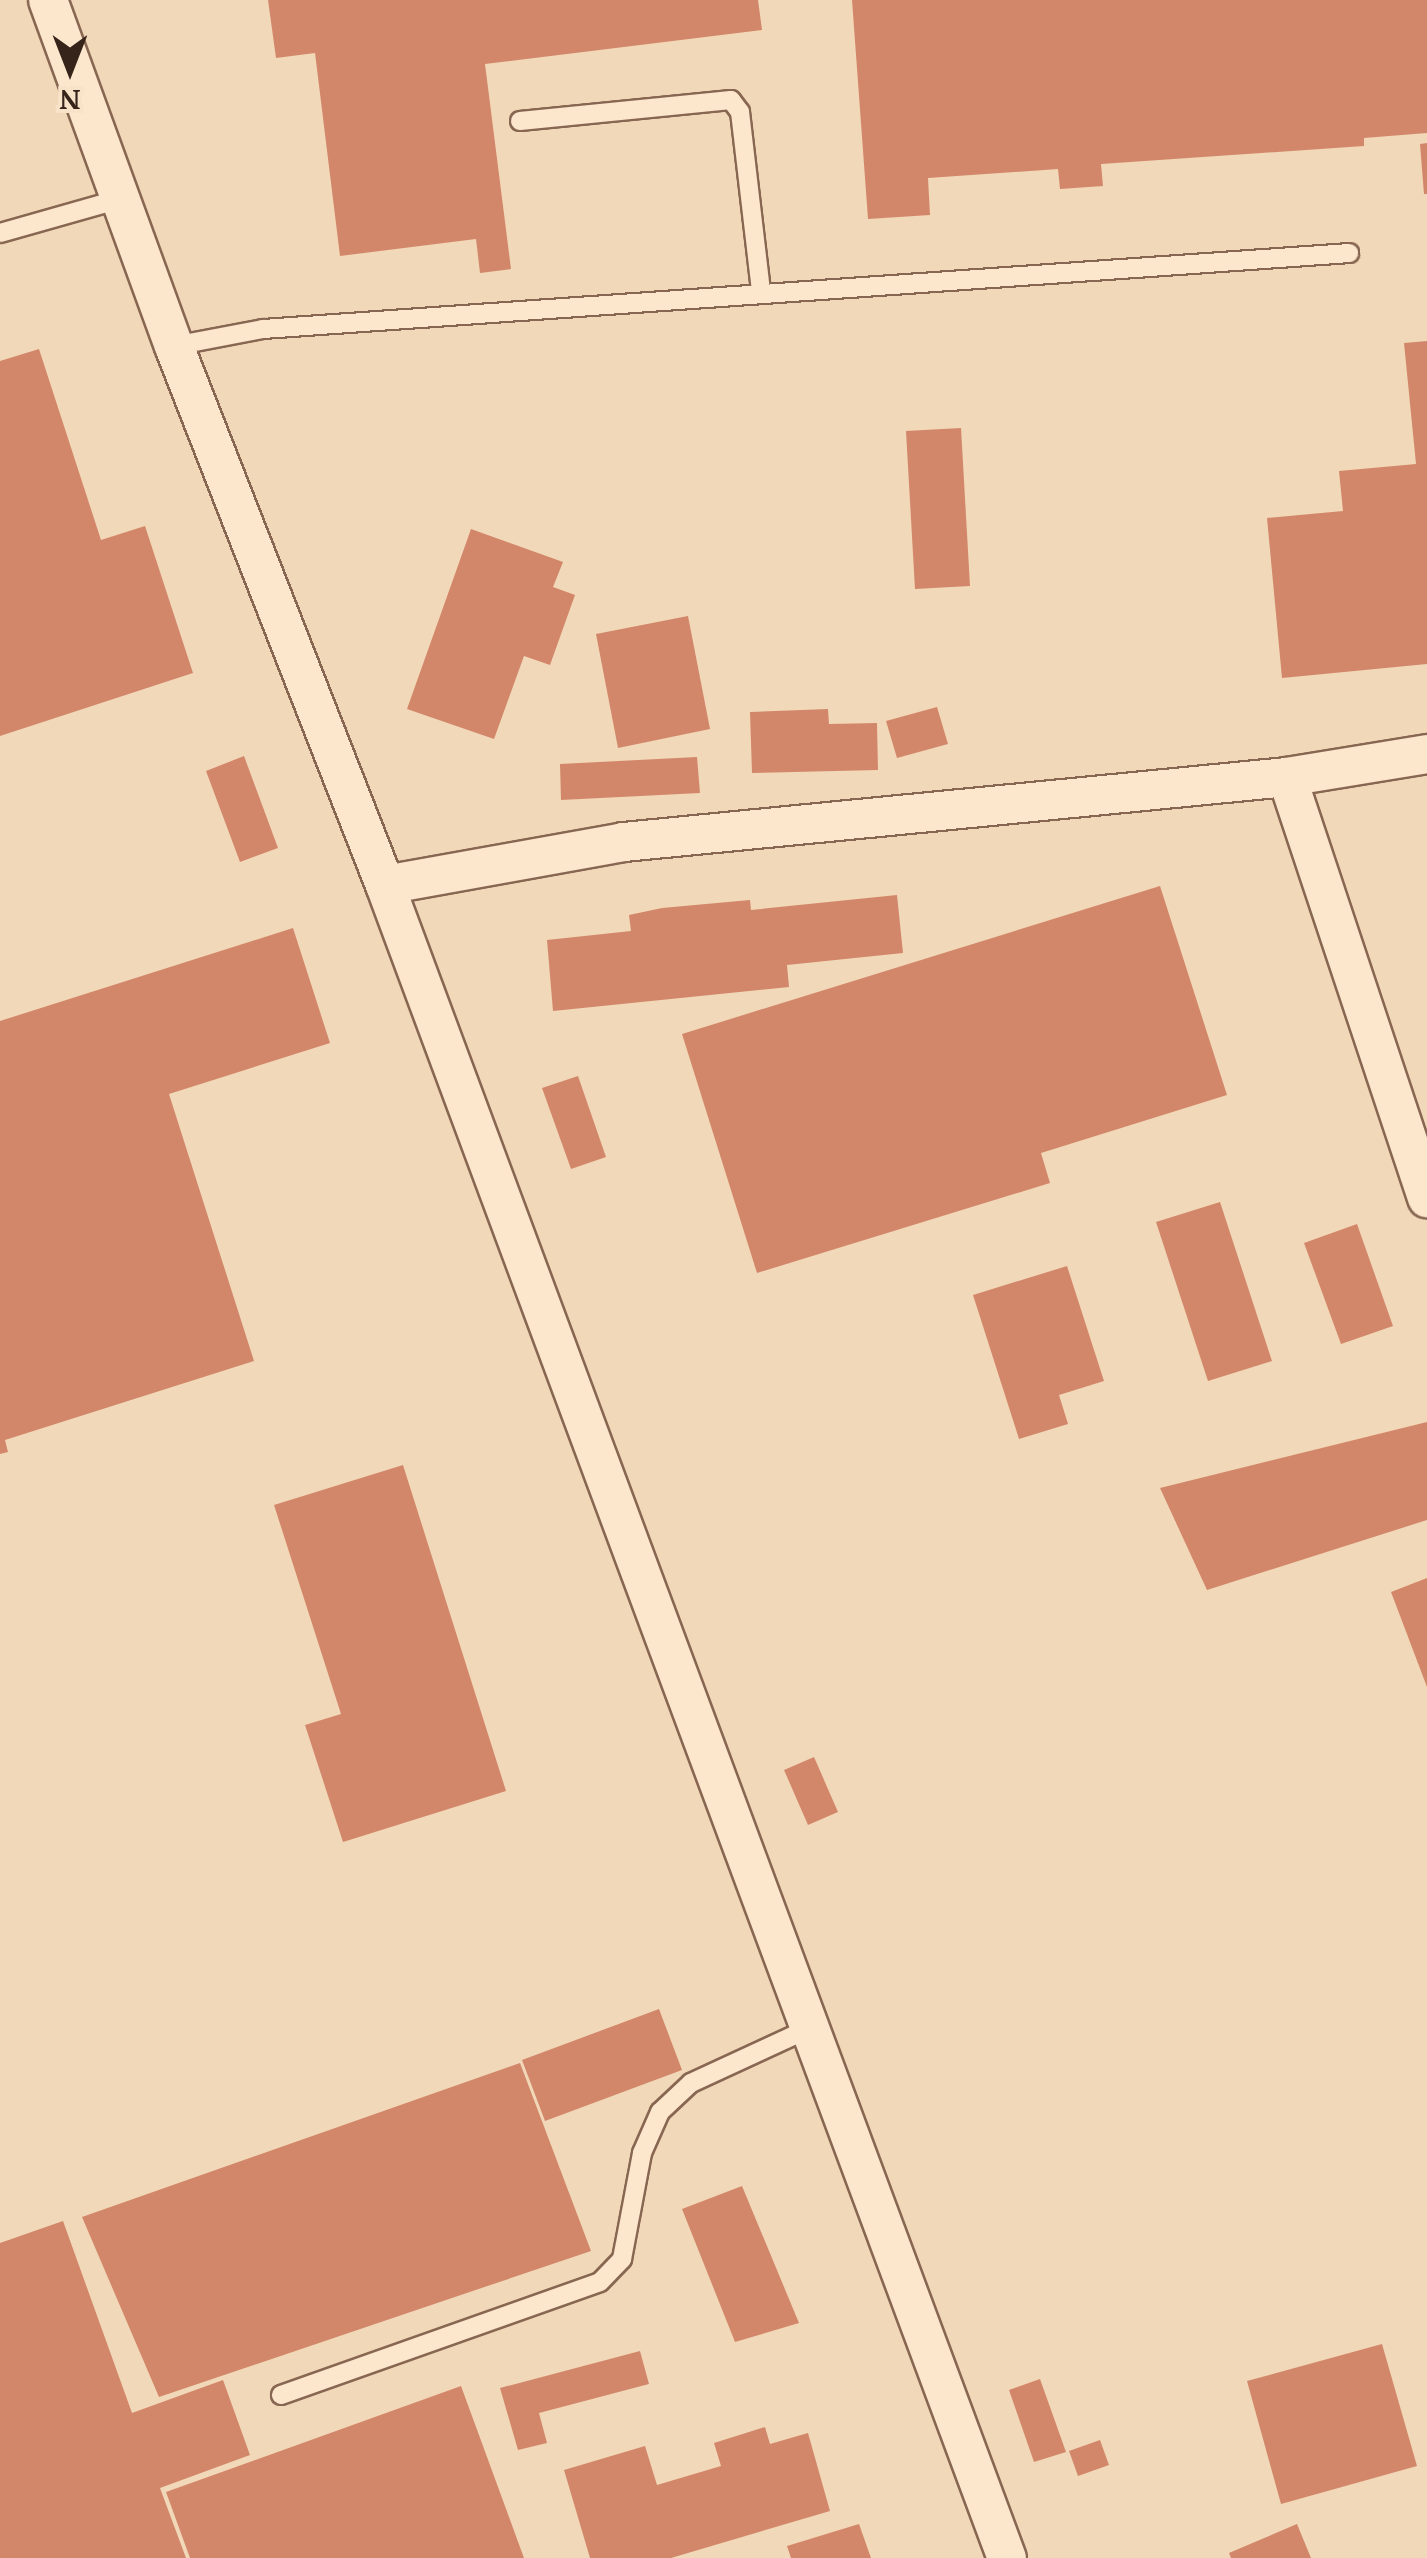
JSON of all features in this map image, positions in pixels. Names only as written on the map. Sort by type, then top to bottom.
[{"type":"street","points":[[48,0],[174,346],[385,885],[1006,2558]]},
{"type":"street","points":[[385,885],[624,842],[1286,777],[1427,754]]},
{"type":"street","points":[[1286,777],[1427,1198]]},
{"type":"lane","points":[[520,121],[731,100],[740,112],[761,291]]},
{"type":"lane","points":[[0,233],[120,199]]},
{"type":"lane","points":[[174,346],[264,329],[761,291],[1349,254]]},
{"type":"lane","points":[[281,2395],[600,2282],[622,2258],[642,2153],[660,2112],[691,2083],[810,2028]]},
{"type":"building","points":[[268,0],[758,0],[762,30],[485,64],[511,269],[480,273],[476,239],[340,256],[315,53],[276,58]]},
{"type":"building","points":[[852,0],[1427,0],[1427,133],[1364,138],[1364,146],[1101,164],[1103,186],[1060,189],[1058,169],[928,178],[930,215],[868,219]]},
{"type":"building","points":[[1427,143],[1427,194],[1424,194],[1420,144]]},
{"type":"building","points":[[1427,341],[1427,664],[1282,678],[1267,518],[1343,511],[1339,471],[1416,464],[1404,343]]},
{"type":"building","points":[[39,349],[101,540],[145,526],[193,673],[0,736],[0,361]]},
{"type":"building","points":[[961,428],[970,586],[915,589],[906,431]]},
{"type":"building","points":[[471,529],[563,562],[553,587],[575,595],[550,665],[524,656],[494,739],[407,709]]},
{"type":"building","points":[[688,616],[710,729],[618,748],[596,634]]},
{"type":"building","points":[[937,707],[948,744],[897,758],[886,721]]},
{"type":"building","points":[[828,709],[829,724],[877,723],[878,770],[752,773],[750,712]]},
{"type":"building","points":[[244,756],[278,848],[240,862],[206,771]]},
{"type":"building","points":[[697,757],[700,793],[561,800],[560,764]]},
{"type":"building","points":[[1160,886],[1227,1095],[1041,1153],[1050,1183],[757,1273],[682,1034]]},
{"type":"building","points":[[897,895],[903,953],[787,965],[789,987],[553,1011],[547,940],[631,931],[629,915],[662,908],[750,900],[751,910]]},
{"type":"building","points":[[293,928],[330,1043],[169,1094],[254,1361],[5,1440],[8,1452],[0,1454],[0,1021]]},
{"type":"building","points":[[578,1076],[606,1157],[571,1169],[542,1088]]},
{"type":"building","points":[[1220,1202],[1272,1361],[1208,1381],[1156,1222]]},
{"type":"building","points":[[1357,1224],[1393,1326],[1341,1344],[1304,1243]]},
{"type":"building","points":[[1067,1266],[1104,1381],[1059,1395],[1068,1424],[1019,1439],[973,1295]]},
{"type":"building","points":[[1427,1422],[1427,1520],[1207,1590],[1160,1488]]},
{"type":"building","points":[[403,1465],[506,1791],[343,1842],[305,1725],[341,1714],[274,1505]]},
{"type":"building","points":[[1427,1578],[1427,1687],[1391,1592]]},
{"type":"building","points":[[814,1757],[838,1812],[808,1825],[784,1770]]},
{"type":"building","points":[[659,2009],[682,2070],[545,2121],[522,2060]]},
{"type":"building","points":[[520,2063],[591,2251],[159,2397],[82,2217]]},
{"type":"building","points":[[742,2186],[799,2323],[735,2342],[682,2209]]},
{"type":"building","points":[[63,2221],[132,2413],[223,2380],[250,2455],[160,2488],[186,2558],[0,2558],[0,2243]]},
{"type":"building","points":[[1382,2344],[1417,2466],[1281,2504],[1247,2381]]},
{"type":"building","points":[[640,2351],[649,2384],[539,2413],[547,2443],[518,2450],[500,2388]]},
{"type":"building","points":[[1040,2379],[1066,2452],[1034,2462],[1009,2390]]},
{"type":"building","points":[[461,2386],[524,2558],[190,2558],[166,2492]]},
{"type":"building","points":[[765,2427],[770,2444],[808,2433],[830,2511],[671,2558],[590,2558],[564,2470],[645,2446],[657,2485],[721,2466],[714,2443]]},
{"type":"building","points":[[1100,2440],[1109,2465],[1078,2476],[1069,2451]]},
{"type":"building","points":[[859,2524],[871,2558],[791,2558],[787,2546]]},
{"type":"building","points":[[1297,2524],[1311,2558],[1231,2558],[1229,2553]]}]
